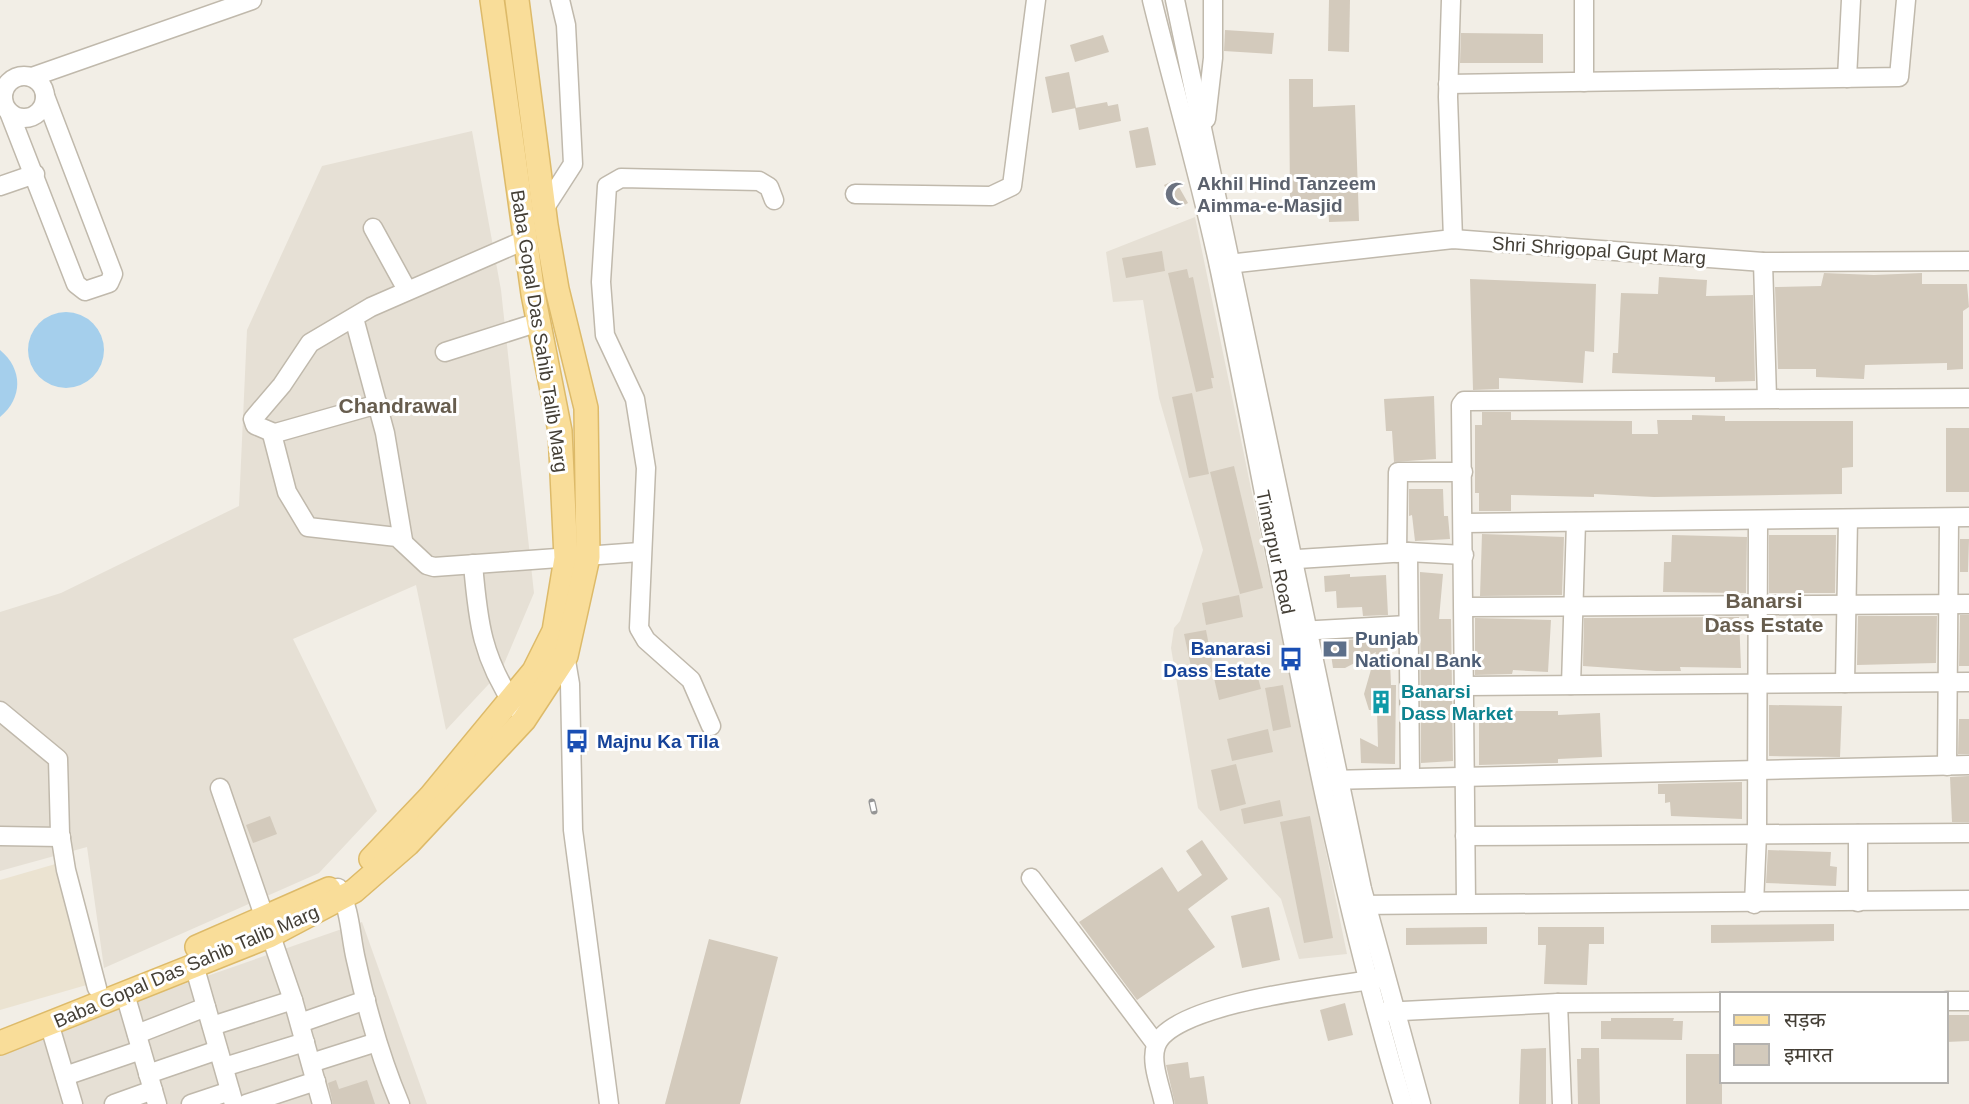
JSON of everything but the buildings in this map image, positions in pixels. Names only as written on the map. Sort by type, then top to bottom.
[{"type":"main road","name":"Baba Gopal Das Sahib Talib Marg","points":[[0,1043],[194,965],[340,891],[408,844],[517,710],[566,656],[577,558],[560,431],[525,240],[492,0]]},
{"type":"main road","name":"Baba Gopal Das Sahib Talib Marg","points":[[517,0],[557,289],[586,408],[590,500],[577,558],[554,631],[517,710]]},
{"type":"main road","name":"Baba Gopal Das Sahib Talib Marg","points":[[0,1029],[97,988],[266,928]]},
{"type":"street","points":[[32,77],[44,88],[113,274],[109,283],[85,291],[80,289],[3,97],[2,88],[15,77],[32,77],[252,0]]},
{"type":"street","points":[[544,209],[573,164],[566,25],[560,0]]},
{"type":"street","points":[[855,194],[991,196],[1012,186],[1036,0]]},
{"type":"street","name":"Timarpur Road","points":[[1152,0],[1185,134],[1224,265]]},
{"type":"street","name":"Timarpur Road","points":[[1175,0],[1205,131],[1224,265],[1331,780],[1403,1104]]},
{"type":"street","points":[[1185,134],[1205,131],[1213,58],[1213,0]]},
{"type":"street","points":[[1451,0],[1448,84],[1454,239]]},
{"type":"street","points":[[1584,0],[1584,82]]},
{"type":"street","points":[[1847,78],[1851,0]]},
{"type":"street","points":[[1448,84],[1899,77],[1906,0]]},
{"type":"street","points":[[9,112],[16,117],[33,116],[44,104],[45,96]]},
{"type":"street","points":[[0,186],[35,174]]},
{"type":"street","points":[[711,726],[691,680],[641,635],[640,552],[646,468],[635,399],[605,335],[601,282],[607,186],[621,178],[759,181],[769,187],[774,200]]},
{"type":"street","points":[[373,228],[407,290]]},
{"type":"street","name":"Shri Shrigopal Gupt Marg","points":[[1224,265],[1454,239],[1763,262],[1969,261]]},
{"type":"street","points":[[378,404],[274,433],[256,425],[253,419],[282,386],[310,343],[407,290],[525,240]]},
{"type":"street","points":[[1763,262],[1767,398]]},
{"type":"street","points":[[354,318],[378,404],[403,540]]},
{"type":"street","points":[[445,352],[539,322]]},
{"type":"street","points":[[1466,903],[1461,405],[1470,400],[1969,398]]},
{"type":"street","points":[[274,433],[271,440],[287,492],[308,527],[391,535],[403,540],[431,566],[640,552]]},
{"type":"street","points":[[1410,777],[1408,625],[1398,472],[1463,472]]},
{"type":"street","points":[[1464,523],[1969,517]]},
{"type":"street","points":[[1947,766],[1945,682],[1949,518]]},
{"type":"street","points":[[1845,683],[1848,519]]},
{"type":"street","points":[[1754,904],[1758,834],[1758,520]]},
{"type":"street","points":[[1571,685],[1571,606],[1576,522]]},
{"type":"street","points":[[1286,560],[1402,552],[1464,555]]},
{"type":"street","points":[[473,564],[477,610],[486,653],[493,673],[517,710]]},
{"type":"street","points":[[1464,607],[1969,604]]},
{"type":"street","points":[[1300,631],[1408,625]]},
{"type":"street","points":[[554,631],[566,656],[570,684],[573,830],[609,1104]]},
{"type":"street","points":[[1465,686],[1969,682]]},
{"type":"street","points":[[0,711],[58,759],[61,837],[68,879],[97,988]]},
{"type":"street","points":[[1331,780],[1969,765]]},
{"type":"street","points":[[220,788],[293,1000],[323,1104]]},
{"type":"street","points":[[1465,836],[1969,833]]},
{"type":"street","points":[[1858,834],[1858,902]]},
{"type":"street","points":[[0,836],[61,837]]},
{"type":"street","points":[[1031,878],[1156,1044]]},
{"type":"street","points":[[340,891],[377,1042],[400,1104]]},
{"type":"street","points":[[1358,905],[1754,904],[1969,900]]},
{"type":"street","points":[[191,1104],[232,1097],[194,965]]},
{"type":"street","points":[[1164,1104],[1154,1055],[1156,1044],[1175,1025],[1223,1007],[1292,991],[1375,979]]},
{"type":"street","points":[[125,994],[153,1089]]},
{"type":"street","points":[[212,1026],[293,1000]]},
{"type":"street","points":[[300,1023],[366,1000]]},
{"type":"street","points":[[1948,1001],[1969,1001]]},
{"type":"street","points":[[1384,1012],[1558,1003],[1720,1002]]},
{"type":"street","points":[[1558,1003],[1562,1104]]},
{"type":"street","points":[[65,1076],[206,1007]]},
{"type":"street","name":"Timarpur Road","points":[[1384,1012],[1421,1104]]},
{"type":"street","points":[[49,1023],[73,1104]]},
{"type":"street","points":[[114,1104],[221,1058],[305,1042]]},
{"type":"street","points":[[311,1063],[377,1042]]},
{"type":"street","points":[[246,1104],[316,1081]]},
{"type":"shaded area","points":[[472,131],[501,290],[534,593],[501,671],[446,730],[416,585],[293,639],[377,811],[319,873],[104,968],[87,847],[0,871],[0,612],[61,593],[239,506],[247,330],[322,166]]},
{"type":"shaded area","points":[[1195,217],[1347,954],[1299,959],[1281,899],[1198,808],[1171,648],[1174,628],[1180,621],[1203,550],[1159,398],[1143,300],[1113,302],[1106,252]]},
{"type":"shaded area","points":[[59,863],[90,984],[0,1010],[0,880]]},
{"type":"shaded area","points":[[362,922],[427,1104],[0,1104],[0,1048]]},
{"type":"water","points":[[66,312],[81,315],[93,323],[101,335],[104,350],[101,365],[93,377],[81,385],[66,388],[51,385],[39,377],[31,365],[28,350],[31,335],[39,323],[51,315]]},
{"type":"water","points":[[0,350],[13,366],[17,383],[13,401],[0,417]]},
{"type":"railway","points":[[872,802],[874,811]]},
{"type":"place","name":"Akhil Hind Tanzeem Aimma-e-Masjid","points":[[1177,194]]},
{"type":"place","name":"Punjab National Bank","points":[[1335,649]]},
{"type":"place","name":"Banarasi Dass Estate","points":[[1291,659]]},
{"type":"place","name":"Banarsi Dass Market","points":[[1381,702]]},
{"type":"place","name":"Majnu Ka Tila","points":[[577,741]]},
{"type":"district","name":"Chandrawal","points":[[398,406]]},
{"type":"district","name":"Banarsi Dass Estate","points":[[1764,613]]}]
